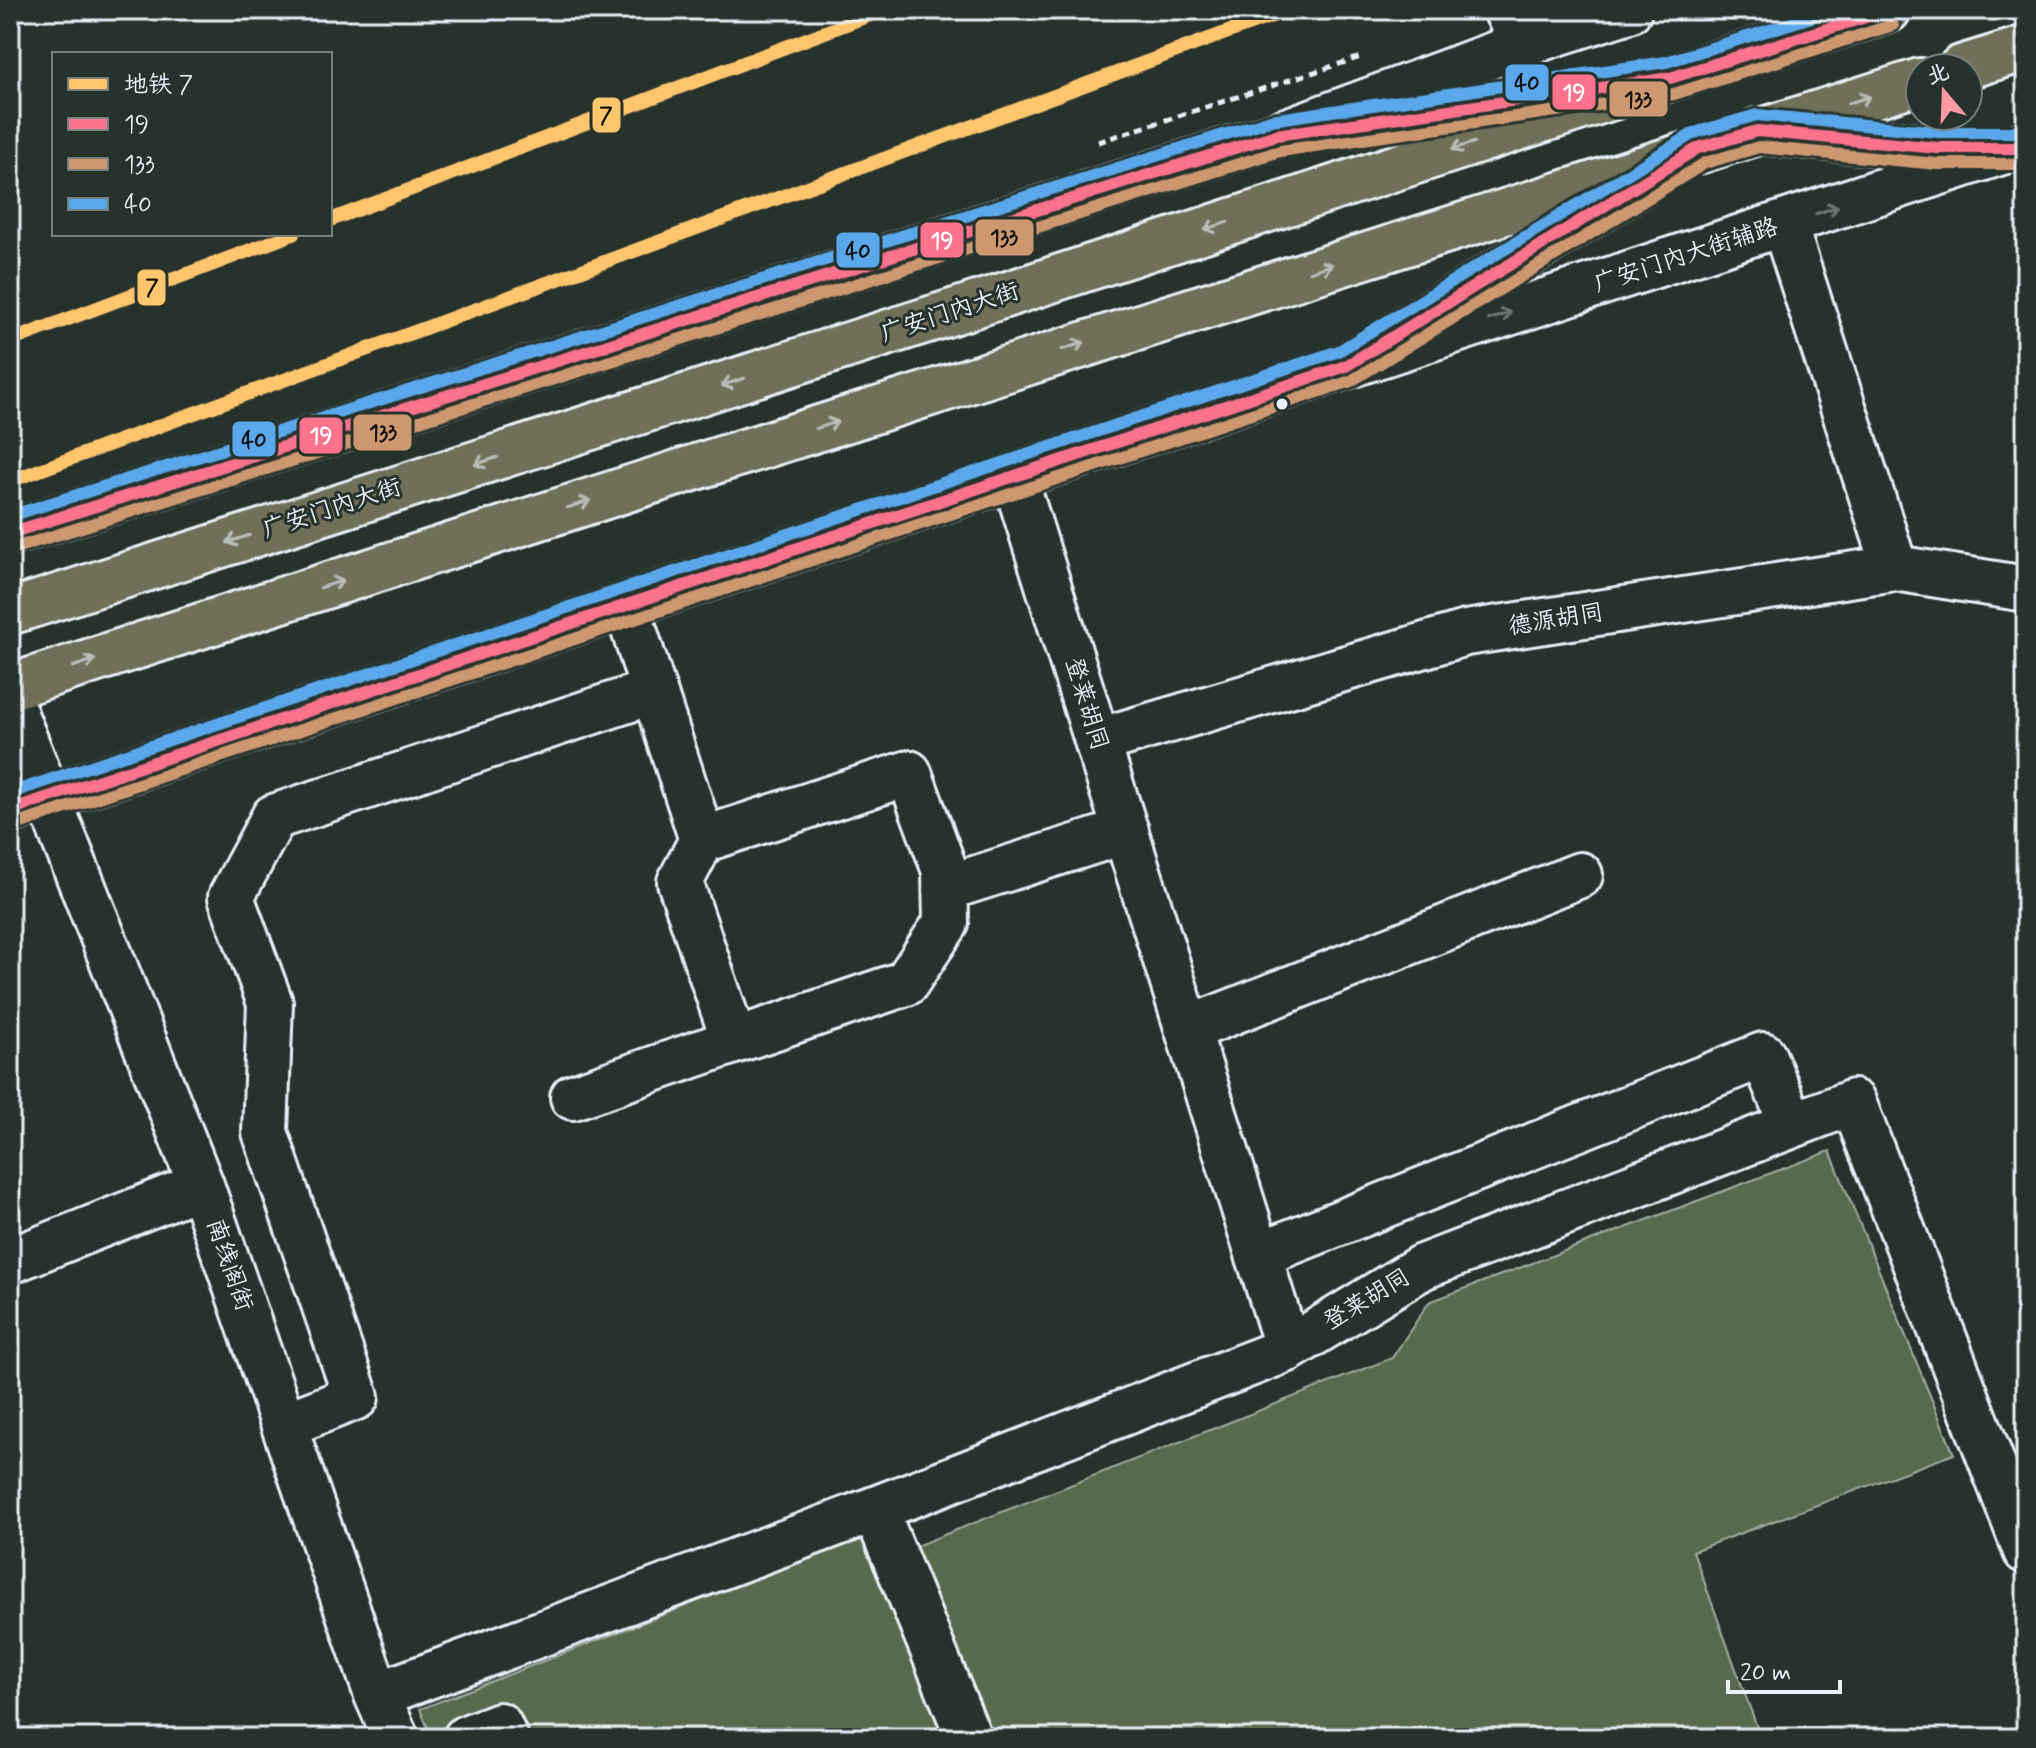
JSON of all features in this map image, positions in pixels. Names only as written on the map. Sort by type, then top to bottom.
[{"type":"main road","name":"广安门内大街","points":[[10,612],[1888,10]]},
{"type":"main road","points":[[1984,61],[2026,48]]},
{"type":"main road","points":[[1276,135],[1670,78]]},
{"type":"main road","points":[[10,687],[998,370],[1904,86]]},
{"type":"main road","points":[[1346,366],[1698,148]]},
{"type":"street","points":[[10,533],[1276,135],[1514,27],[1629,10]]},
{"type":"street","points":[[1757,131],[1938,148],[2021,146]]},
{"type":"street","name":"广安门内大街辅路","points":[[1346,366],[2021,146]]},
{"type":"street","points":[[1784,224],[1895,568]]},
{"type":"street","points":[[28,804],[1346,366]]},
{"type":"street","name":"登莱胡同","points":[[1014,476],[1288,1349],[1422,1267],[1853,1102],[2026,1551]]},
{"type":"street","name":"德源胡同","points":[[1098,741],[1466,633],[1895,568],[2026,589]]},
{"type":"street","points":[[626,605],[702,840]]},
{"type":"street","points":[[284,1425],[356,1397],[265,1132],[270,1003],[231,897],[274,817],[654,691]]},
{"type":"street","name":"南线阁街","points":[[10,702],[28,804],[201,1185],[377,1695],[396,1738]]},
{"type":"street","points":[[573,1097],[906,983],[946,923],[945,871],[909,773],[702,840],[680,882],[734,1041]]},
{"type":"street","points":[[946,888],[1126,831]]},
{"type":"street","points":[[1188,1029],[1580,875]]},
{"type":"street","points":[[1258,1255],[1763,1055],[1792,1125]]},
{"type":"street","points":[[10,1261],[201,1185]]},
{"type":"street","points":[[377,1695],[875,1509],[1288,1349]]},
{"type":"street","points":[[875,1509],[969,1738]]},
{"type":"street","points":[[466,1738],[499,1725],[505,1738]]},
{"type":"path","points":[[1098,142],[1373,52]]},
{"type":"green space","points":[[1830,1151],[1954,1454],[1693,1551],[1761,1738],[432,1738],[420,1709],[882,1530],[893,1555],[1392,1358],[1429,1302]]},
{"type":"metro line","name":"7","points":[[332,219],[883,10]]},
{"type":"metro line","name":"7","points":[[10,481],[1288,10]]},
{"type":"metro line","name":"7","points":[[10,341],[288,236]]},
{"type":"transit line","name":"40","points":[[10,516],[1271,120],[1666,62],[1834,10]]},
{"type":"transit line","name":"19","points":[[10,533],[1276,135],[1670,78],[1888,10]]},
{"type":"transit line","name":"133","points":[[15,548],[1280,151],[1674,94],[1893,25]]},
{"type":"transit line","name":"40","points":[[10,793],[1339,351],[1694,133],[1757,115],[1939,132],[2012,132],[2021,129]]},
{"type":"transit line","name":"19","points":[[10,810],[1346,366],[1698,148],[1757,131],[1938,148],[2015,148],[2026,144]]},
{"type":"transit line","name":"133","points":[[15,825],[1351,381],[1705,163],[1759,147],[1937,164],[2015,164],[2026,161]]}]
